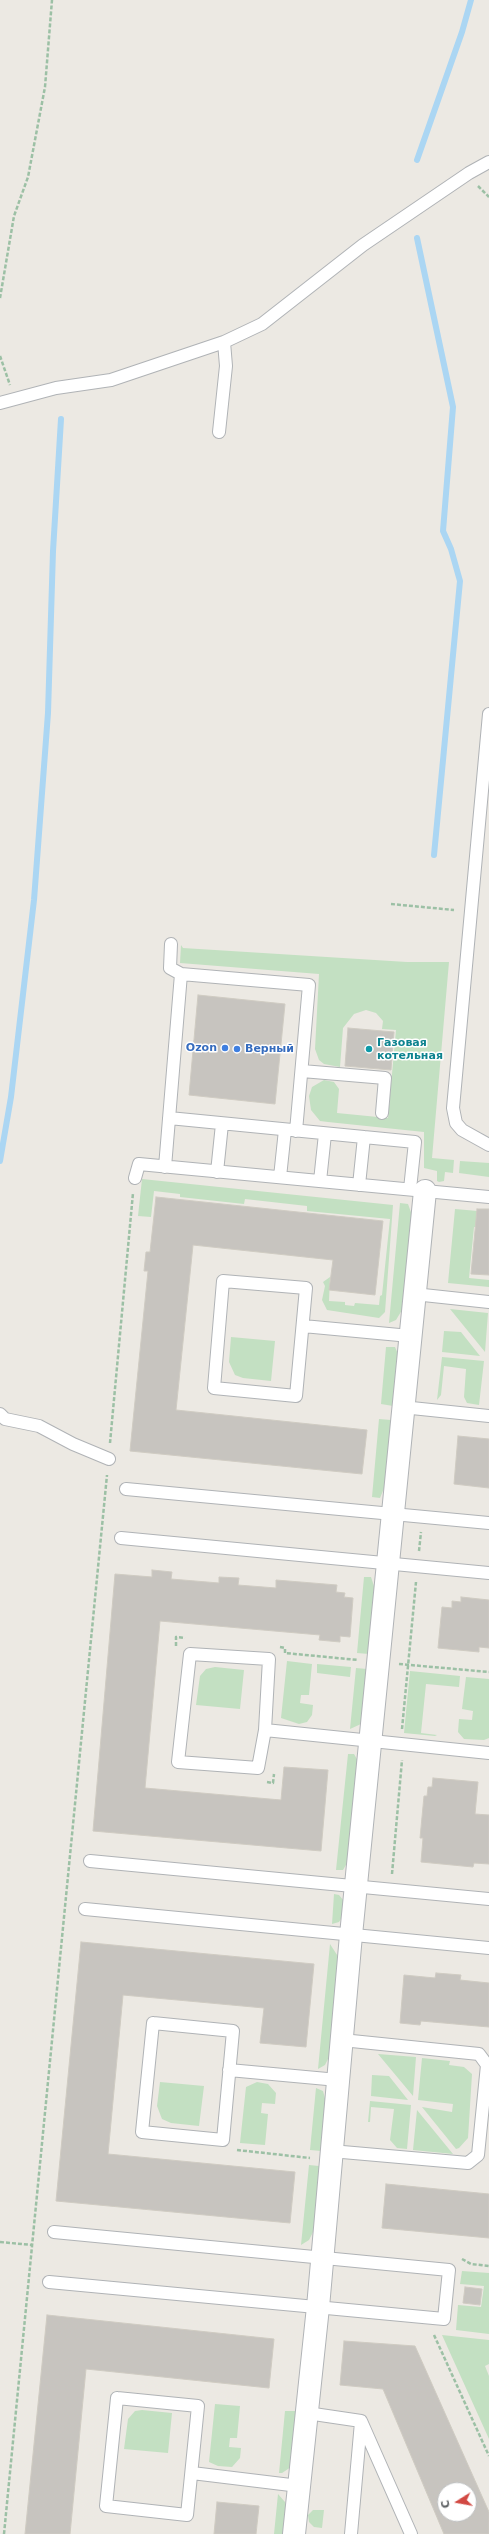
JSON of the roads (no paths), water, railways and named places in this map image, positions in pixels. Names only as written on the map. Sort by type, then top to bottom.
[{"type":"street","points":[[294,2534],[318,2307],[351,1935],[414,1294],[417,1190]]},
{"type":"lane","points":[[0,404],[56,388],[111,380],[224,342],[262,324],[363,245],[469,173],[489,162]]},
{"type":"lane","points":[[219,432],[226,406],[226,366],[224,342]]},
{"type":"lane","points":[[489,714],[486,779],[477,843],[453,1108],[456,1123],[462,1130],[489,1145]]},
{"type":"lane","points":[[477,843],[489,844]]},
{"type":"lane","points":[[172,944],[170,968],[181,974],[309,985],[302,1071],[280,1177]]},
{"type":"lane","points":[[165,1167],[181,974]]},
{"type":"lane","points":[[302,1071],[385,1078],[382,1113]]},
{"type":"lane","points":[[169,1118],[415,1142],[417,1190]]},
{"type":"lane","points":[[217,1172],[222,1124]]},
{"type":"lane","points":[[320,1181],[325,1134]]},
{"type":"lane","points":[[359,1185],[364,1137]]},
{"type":"lane","points":[[135,1178],[139,1164],[489,1197]]},
{"type":"lane","points":[[223,1281],[306,1288],[302,1326],[296,1396],[214,1388],[223,1281]]},
{"type":"lane","points":[[414,1294],[489,1302]]},
{"type":"lane","points":[[302,1326],[410,1336]]},
{"type":"lane","points":[[402,1407],[489,1416]]},
{"type":"lane","points":[[0,1414],[5,1419],[39,1426],[73,1444],[109,1459]]},
{"type":"lane","points":[[126,1488],[489,1523]]},
{"type":"lane","points":[[121,1538],[489,1573]]},
{"type":"lane","points":[[190,1654],[269,1659],[265,1730],[258,1768],[178,1762],[190,1654]]},
{"type":"lane","points":[[265,1730],[489,1752]]},
{"type":"lane","points":[[90,1861],[489,1899]]},
{"type":"lane","points":[[85,1909],[489,1948]]},
{"type":"lane","points":[[153,2023],[233,2031],[230,2070],[223,2140],[142,2132],[153,2023]]},
{"type":"lane","points":[[331,2155],[468,2163],[478,2155],[487,2065],[479,2054],[342,2040]]},
{"type":"lane","points":[[230,2070],[338,2080]]},
{"type":"lane","points":[[49,2282],[444,2319],[449,2270],[54,2232]]},
{"type":"lane","points":[[117,2398],[198,2406],[192,2473],[187,2515],[106,2506],[117,2398]]},
{"type":"lane","points":[[307,2413],[361,2421]]},
{"type":"lane","points":[[351,2534],[361,2421]]},
{"type":"lane","points":[[361,2421],[411,2534]]},
{"type":"lane","points":[[192,2473],[299,2486]]},
{"type":"waterway","points":[[417,160],[462,32],[471,0]]},
{"type":"waterway","points":[[417,238],[453,407],[443,531],[451,549],[460,581],[434,855]]},
{"type":"waterway","points":[[0,1161],[11,1097],[34,900],[48,713],[53,551],[61,419]]},
{"type":"place","name":"Ozon","points":[[225,1048]]},
{"type":"place","name":"Верный","points":[[237,1049]]},
{"type":"place","name":"Газовая котельная","points":[[369,1049]]}]
